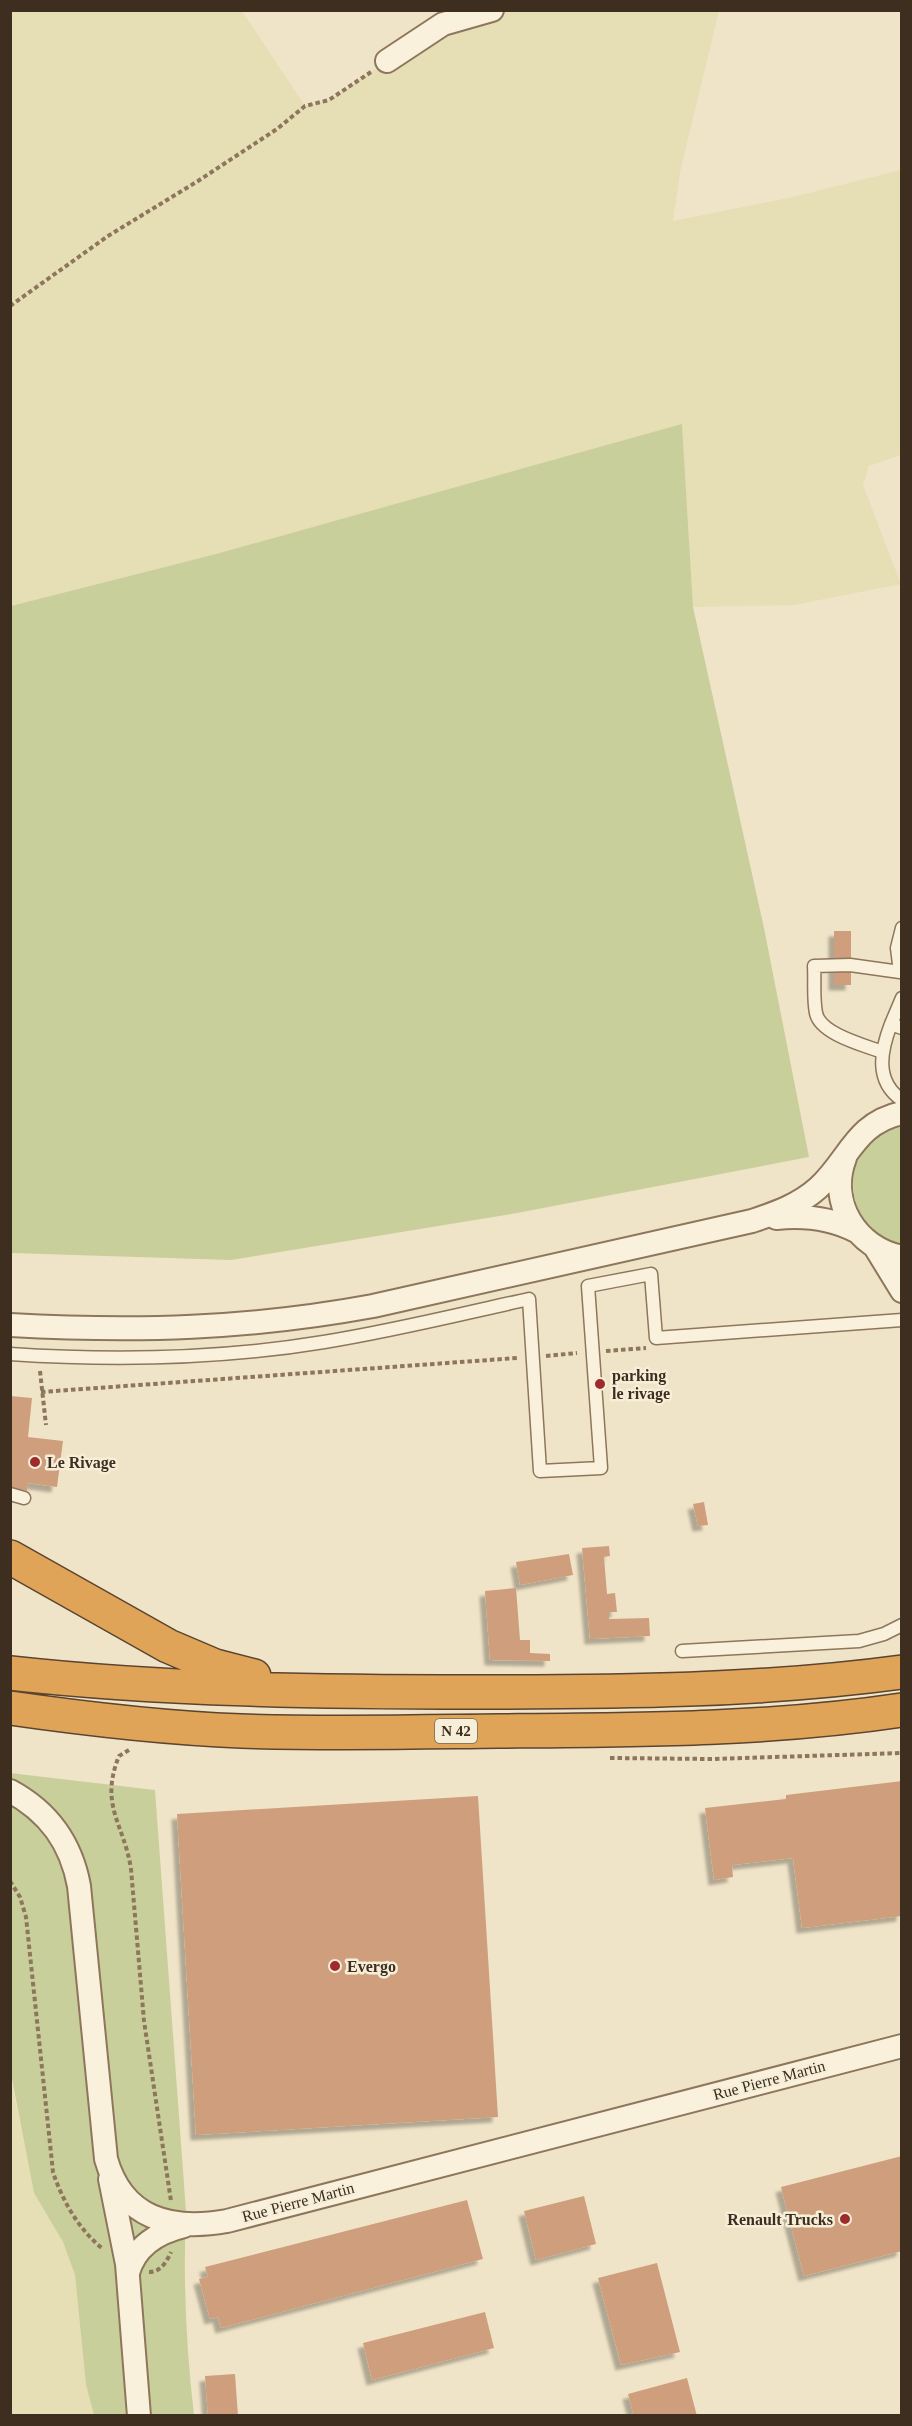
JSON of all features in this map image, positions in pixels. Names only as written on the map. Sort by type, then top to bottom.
[{"type":"highway","points":[[10,1557],[168,1646],[215,1666],[271,1680],[377,1692]]},
{"type":"highway","points":[[10,1673],[162,1686],[377,1692],[537,1692],[726,1687],[854,1678],[902,1672]]},
{"type":"highway","name":"N 42","points":[[10,1708],[112,1722],[180,1728],[316,1732],[720,1728],[821,1721],[902,1710]]},
{"type":"street","points":[[387,61],[443,24],[492,10]]},
{"type":"street","points":[[10,1325],[104,1329],[183,1328],[234,1326],[325,1315],[752,1221],[787,1209],[810,1196],[828,1178],[858,1137],[873,1124],[902,1113]]},
{"type":"street","points":[[847,1154],[840,1189],[843,1207],[856,1231]]},
{"type":"street","points":[[752,1221],[806,1217],[836,1222],[856,1231],[874,1247],[902,1291]]},
{"type":"street","points":[[874,1247],[902,1257]]},
{"type":"street","name":"Rue Pierre Martin","points":[[10,1791],[34,1806],[57,1829],[75,1866],[108,2166],[116,2183],[140,2211],[179,2226],[226,2221],[902,2046]]},
{"type":"street","points":[[108,2166],[128,2268],[139,2415]]},
{"type":"street","points":[[128,2268],[146,2244],[179,2226]]},
{"type":"lane","points":[[882,1052],[835,1034],[824,1027],[816,1015],[814,966],[850,965],[901,975],[897,948],[902,928]]},
{"type":"lane","points":[[902,999],[896,1026],[882,1052],[882,1071],[890,1089],[902,1100]]},
{"type":"lane","points":[[10,1354],[163,1357],[265,1350],[373,1334],[529,1299],[540,1471],[601,1468],[588,1286],[651,1274],[656,1338],[902,1320]]},
{"type":"lane","points":[[10,1494],[24,1498]]},
{"type":"lane","points":[[682,1651],[859,1641],[884,1634],[902,1625]]},
{"type":"path","points":[[10,306],[108,236],[257,142],[305,106],[329,100],[387,61]]},
{"type":"path","points":[[41,1392],[657,1347]]},
{"type":"path","points":[[39,1356],[46,1425]]},
{"type":"path","points":[[10,1881],[20,1898],[26,1917],[52,2172],[59,2191],[96,2244],[128,2268],[154,2272],[163,2266],[174,2244],[179,2226],[144,2021],[129,1855],[111,1806],[112,1780],[116,1763]]},
{"type":"shaded area","points":[[11,11],[242,11],[305,106],[329,100],[443,24],[492,11],[719,11],[680,172],[673,221],[793,197],[901,170],[901,455],[869,466],[863,485],[901,584],[794,605],[693,607],[682,425],[216,554],[11,606]]},
{"type":"shaded area","points":[[10,2074],[34,2193],[63,2242],[75,2275],[86,2385],[94,2415],[11,2415]]},
{"type":"green space","points":[[682,424],[693,607],[764,928],[809,1157],[517,1213],[231,1260],[11,1253],[11,606],[216,554]]},
{"type":"green space","points":[[901,1127],[901,1245],[880,1235],[865,1221],[856,1203],[853,1184],[856,1165],[865,1149],[880,1135]]},
{"type":"green space","points":[[10,1773],[155,1790],[186,2211],[186,2313],[194,2415],[94,2415],[86,2385],[75,2275],[63,2242],[34,2193],[11,2074]]},
{"type":"building","points":[[834,931],[851,931],[851,985],[834,985]]},
{"type":"building","name":"Le Rivage","points":[[10,1396],[32,1398],[28,1437],[63,1441],[57,1487],[28,1483],[27,1491],[10,1487]]},
{"type":"building","points":[[704,1502],[708,1525],[698,1526],[693,1504]]},
{"type":"building","points":[[609,1546],[610,1556],[604,1557],[607,1594],[615,1593],[617,1612],[609,1612],[609,1619],[649,1618],[650,1636],[590,1639],[582,1548]]},
{"type":"building","points":[[569,1554],[573,1575],[520,1585],[516,1562]]},
{"type":"building","points":[[516,1588],[520,1640],[530,1640],[530,1653],[550,1654],[550,1661],[490,1660],[485,1591]]},
{"type":"building","points":[[902,1781],[902,1916],[802,1928],[793,1858],[732,1865],[733,1877],[714,1880],[705,1808],[786,1799],[786,1795]]},
{"type":"building","name":"Evergo","points":[[478,1796],[498,2117],[196,2135],[177,1814]]},
{"type":"building","name":"Renault Trucks","points":[[902,2156],[902,2251],[804,2276],[781,2187]]},
{"type":"building","points":[[584,2196],[596,2244],[536,2260],[524,2211]]},
{"type":"building","points":[[467,2200],[483,2259],[221,2328],[218,2317],[210,2319],[199,2279],[208,2277],[205,2267]]},
{"type":"building","points":[[657,2263],[680,2352],[621,2365],[598,2278]]},
{"type":"building","points":[[485,2312],[494,2348],[372,2380],[363,2343]]},
{"type":"building","points":[[235,2374],[238,2416],[208,2416],[205,2376]]},
{"type":"building","points":[[687,2378],[697,2416],[634,2416],[628,2394]]},
{"type":"place","name":"parking le rivage","points":[[600,1384]]},
{"type":"place","name":"Le Rivage","points":[[35,1462]]},
{"type":"place","name":"Evergo","points":[[335,1966]]},
{"type":"place","name":"Renault Trucks","points":[[845,2219]]}]
